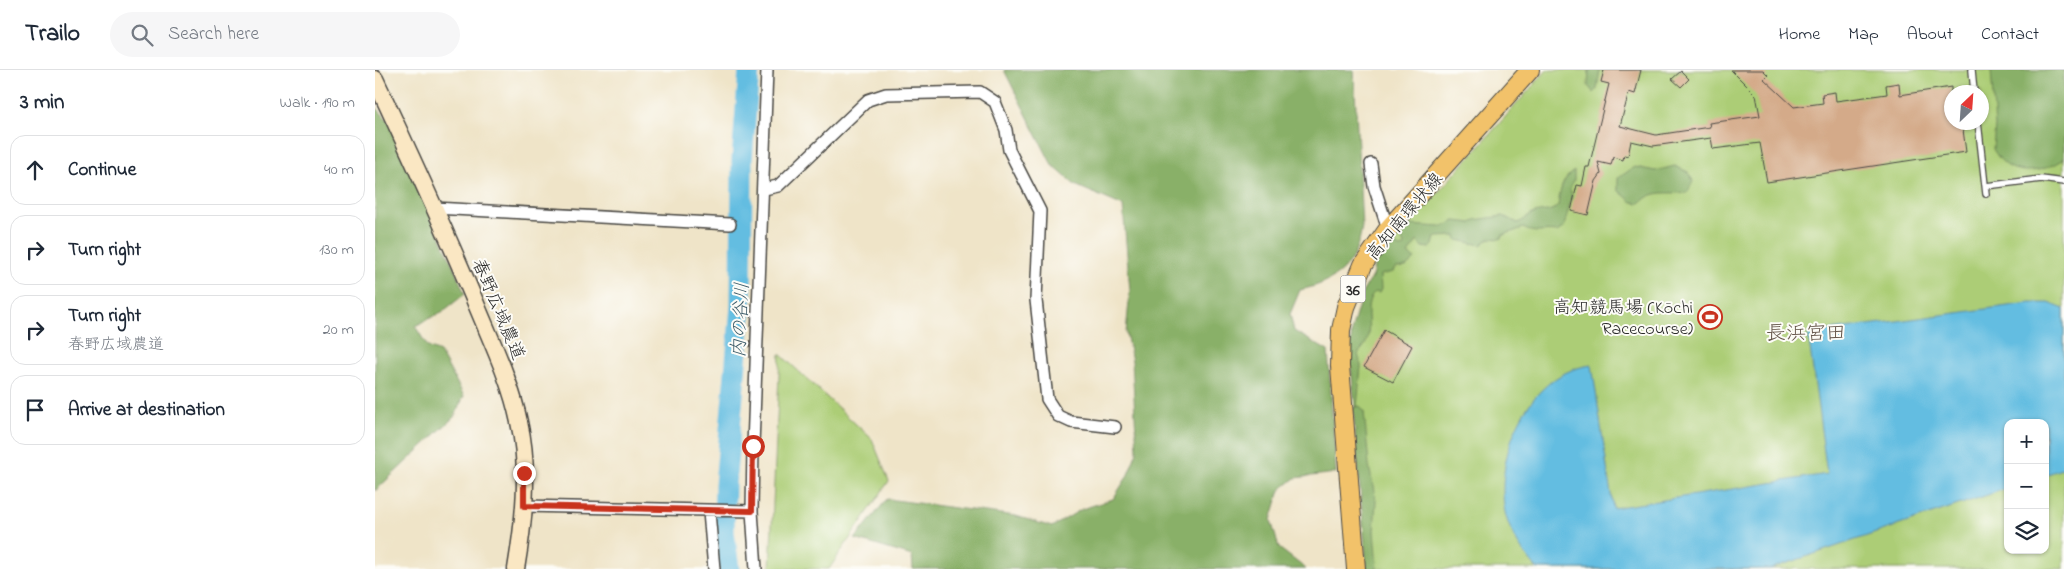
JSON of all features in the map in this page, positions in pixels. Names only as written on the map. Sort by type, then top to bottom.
[{"type":"main road","name":"高知南環状線","points":[[1356,569],[1340,374],[1340,339],[1346,307],[1356,281],[1370,255],[1388,229],[1530,70]]},
{"type":"street","points":[[756,569],[748,512],[764,189],[767,70]]},
{"type":"street","name":"春野広域農道","points":[[375,79],[435,208],[508,381],[520,423],[524,473],[524,506],[516,569]]},
{"type":"street","points":[[764,189],[778,186],[868,100],[886,94],[980,92],[995,102],[1006,130],[1009,150],[1040,210],[1036,300],[1047,399],[1058,416],[1071,422],[1115,427]]},
{"type":"street","points":[[1371,164],[1374,186],[1388,229]]},
{"type":"street","points":[[435,208],[730,224]]},
{"type":"street","points":[[524,506],[748,512]]},
{"type":"street","points":[[711,511],[714,569]]},
{"type":"lane","points":[[1971,70],[1973,85]]},
{"type":"lane","points":[[1979,130],[1986,194]]},
{"type":"lane","points":[[1986,186],[2041,179],[2064,182]]},
{"type":"green space","points":[[1004,70],[1354,70],[1362,226],[1359,240],[1350,261],[1335,277],[1313,287],[1300,290],[1290,314],[1294,331],[1328,351],[1336,473],[1295,478],[1280,490],[1271,520],[1279,548],[1306,569],[913,569],[912,556],[855,539],[887,499],[1016,516],[1052,527],[1082,509],[1113,499],[1127,477],[1137,452],[1132,361],[1126,333],[1130,291],[1123,206],[1075,185],[1052,165]]},
{"type":"green space","name":"高知競馬場 (Kōchi Racecourse)","points":[[1547,70],[2064,70],[2064,569],[1367,569],[1352,362],[1363,292],[1385,252]]},
{"type":"green space","points":[[1589,70],[1600,70],[1597,89],[1594,93],[1588,86]]},
{"type":"green space","points":[[1991,70],[2064,70],[2064,159],[2043,169],[2027,171],[2012,168],[2000,159],[1993,149],[1995,126]]},
{"type":"green space","points":[[375,106],[394,127],[465,294],[442,312],[415,326],[428,347],[440,352],[464,396],[454,417],[375,491]]},
{"type":"green space","points":[[1675,166],[1688,172],[1693,181],[1688,192],[1651,195],[1640,203],[1632,202],[1618,190],[1618,178],[1635,167],[1655,171]]},
{"type":"green space","points":[[1574,171],[1574,180],[1570,188],[1572,196],[1564,227],[1557,232],[1536,232],[1523,228],[1503,235],[1500,239],[1490,238],[1481,245],[1457,240],[1456,236],[1435,237],[1430,248],[1422,247],[1417,241],[1408,254],[1415,259],[1406,267],[1395,268],[1393,272],[1380,275],[1381,289],[1379,293],[1375,292],[1369,303],[1367,340],[1365,346],[1358,354],[1361,366],[1357,406],[1355,407],[1350,357],[1352,328],[1363,291],[1372,278],[1375,261],[1379,260],[1393,242],[1399,248],[1405,247],[1399,233],[1407,225],[1442,227],[1455,221],[1472,223],[1475,220],[1503,216],[1518,223],[1533,214],[1558,206],[1564,182]]},
{"type":"green space","points":[[780,354],[872,439],[889,481],[829,569],[770,569]]},
{"type":"green space","points":[[1360,406],[1364,412],[1369,466],[1376,501],[1374,531],[1377,569],[1367,569],[1353,408]]},
{"type":"water","points":[[2030,303],[2049,303],[2064,309],[2064,468],[2049,474],[2049,419],[2004,419],[2004,489],[1770,569],[1537,569],[1521,547],[1508,523],[1504,506],[1503,484],[1512,438],[1522,417],[1535,398],[1551,382],[1570,371],[1592,365],[1613,508],[1827,474],[1808,333]]},
{"type":"building","points":[[1604,70],[1641,70],[1635,94],[1629,92],[1620,126],[1656,135],[1710,127],[1709,123],[1760,116],[1756,95],[1731,70],[1763,70],[1768,75],[1764,79],[1794,107],[1823,103],[1822,94],[1835,92],[1836,101],[1887,94],[1886,85],[1899,83],[1900,95],[1944,88],[1944,130],[1963,130],[1966,152],[1767,182],[1760,143],[1713,149],[1711,138],[1653,146],[1631,141],[1628,156],[1624,155],[1623,160],[1613,157],[1611,165],[1598,162],[1601,174],[1596,181],[1588,215],[1571,211],[1577,185],[1582,186],[1586,167],[1589,167],[1609,84],[1601,82]]},
{"type":"building","points":[[1681,71],[1689,79],[1681,87],[1672,79]]},
{"type":"building","points":[[1384,330],[1412,346],[1393,382],[1364,367]]},
{"type":"waterway","name":"内の谷川","points":[[729,569],[724,532],[725,485],[741,306],[742,160],[749,70]]},
{"type":"place","name":"高知競馬場 (Kōchi Racecourse)","points":[[1710,317]]},
{"type":"district","name":"長浜宮田","points":[[1806,332]]},
{"type":"route","points":[[524,473],[524,506],[709,512],[752,511],[753,446]]}]
